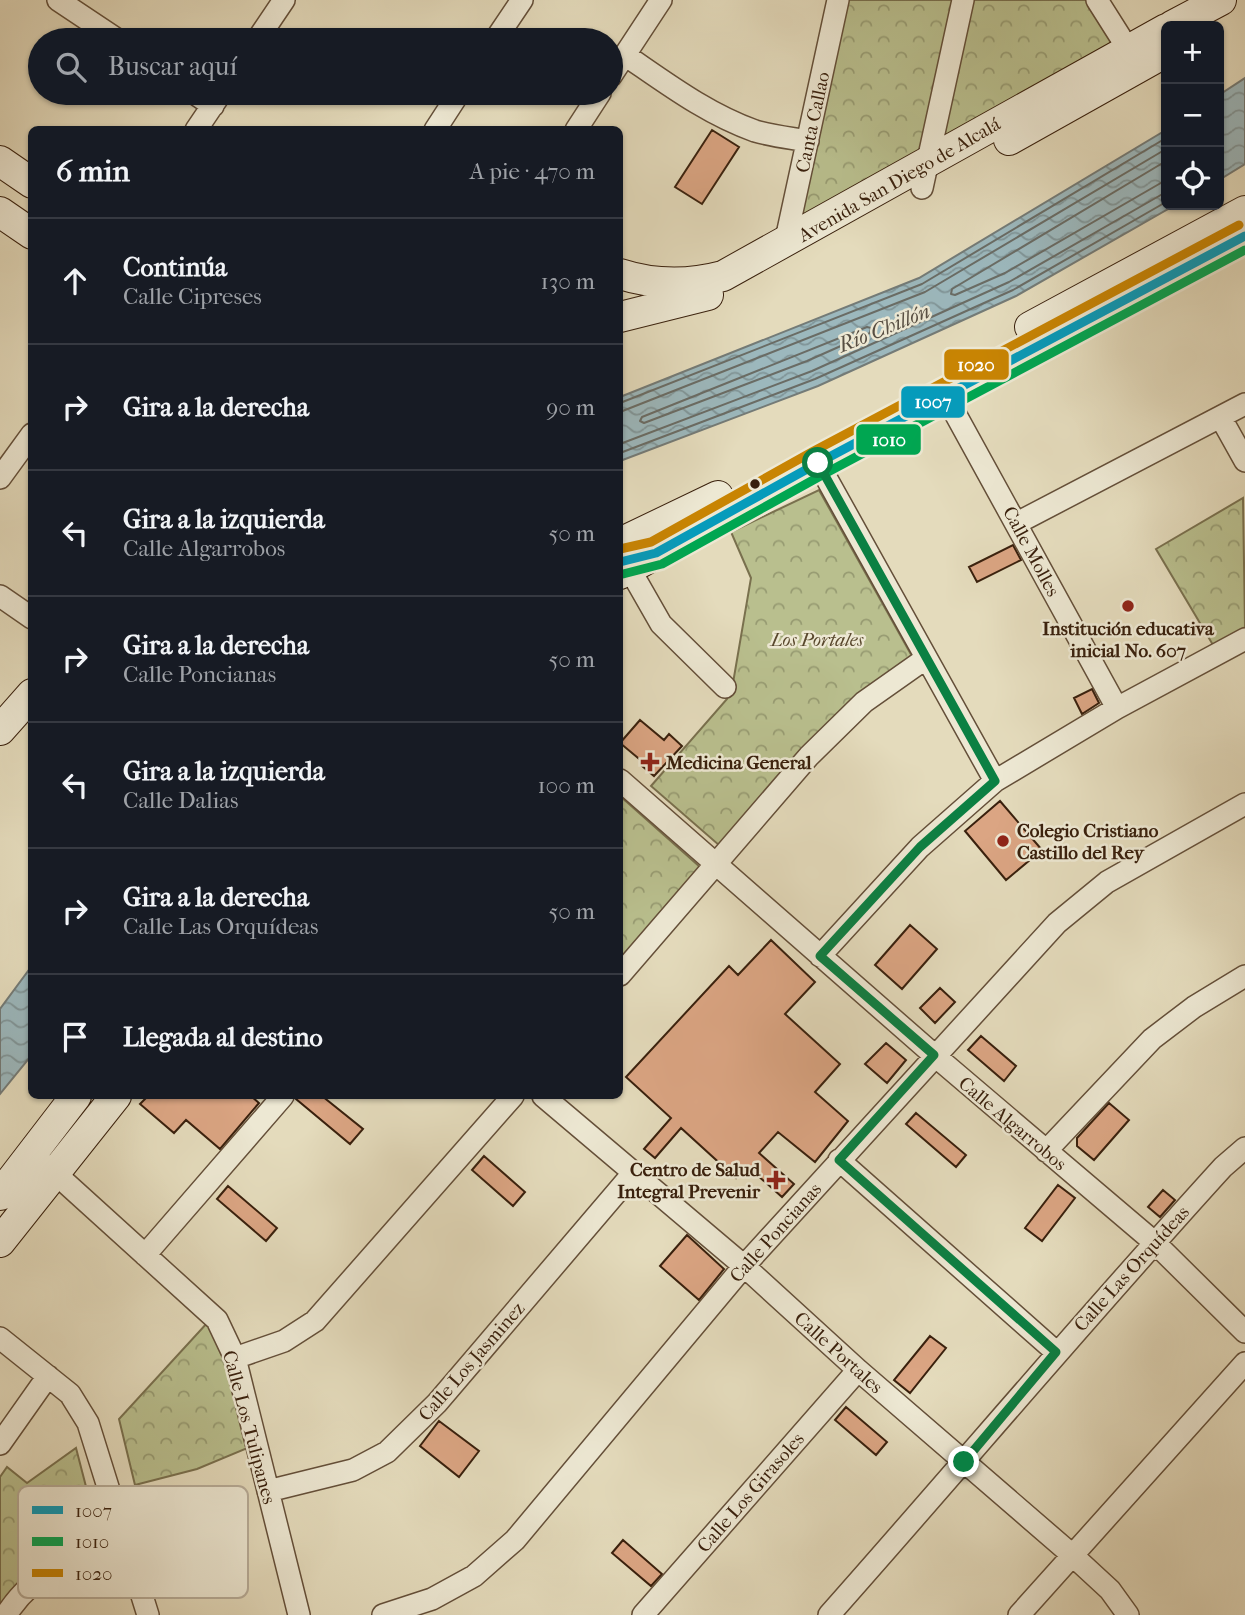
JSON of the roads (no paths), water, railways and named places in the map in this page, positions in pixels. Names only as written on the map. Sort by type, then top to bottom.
[{"type":"main road","points":[[1181,21],[1221,0]]},
{"type":"main road","points":[[1218,21],[1245,5]]},
{"type":"main road","name":"Avenida San Diego de Alcalá","points":[[623,316],[727,291],[759,278],[1161,32]]},
{"type":"main road","name":"Avenida San Diego de Alcalá","points":[[623,275],[656,282],[705,281],[723,276],[1161,55]]},
{"type":"main road","points":[[0,161],[28,180]]},
{"type":"main road","points":[[623,561],[694,509],[1245,211]]},
{"type":"main road","points":[[1,215],[28,232]]},
{"type":"main road","points":[[623,562],[656,553],[818,463],[1245,236]]},
{"type":"main road","points":[[623,525],[694,509]]},
{"type":"main road","points":[[0,730],[28,698]]},
{"type":"main road","points":[[0,1195],[74,1099]]},
{"type":"main road","points":[[0,1242],[114,1099]]},
{"type":"street","points":[[58,0],[100,28]]},
{"type":"street","points":[[265,28],[284,0]]},
{"type":"street","points":[[503,28],[522,0]]},
{"type":"street","points":[[623,58],[661,0]]},
{"type":"street","name":"Canta Callao","points":[[785,244],[838,0]]},
{"type":"street","points":[[925,175],[963,0]]},
{"type":"street","points":[[1097,0],[1128,50]]},
{"type":"street","points":[[625,55],[696,104],[723,117],[757,131],[808,142]]},
{"type":"street","points":[[199,126],[213,105]]},
{"type":"street","points":[[438,126],[452,105]]},
{"type":"street","points":[[579,126],[592,105]]},
{"type":"street","name":"Calle Molles","points":[[945,395],[1116,708]]},
{"type":"street","points":[[1017,523],[1245,404]]},
{"type":"street","points":[[1221,418],[1245,461]]},
{"type":"street","points":[[0,478],[28,440]]},
{"type":"street","points":[[818,463],[995,781]]},
{"type":"street","points":[[623,564],[662,624],[725,687]]},
{"type":"street","points":[[0,596],[28,615]]},
{"type":"street","points":[[820,956],[920,847],[995,781],[1116,708],[1245,639]]},
{"type":"street","points":[[623,972],[809,756],[864,702],[925,659]]},
{"type":"street","name":"Calle Algarrobos","points":[[623,783],[934,1055],[1154,1242],[1245,1332]]},
{"type":"street","name":"Calle Poncianas","points":[[383,1615],[432,1599],[474,1576],[515,1540],[744,1266],[1057,923],[1107,882],[1245,804]]},
{"type":"street","points":[[1046,1151],[1152,1039],[1194,1007],[1245,976]]},
{"type":"street","points":[[145,1255],[280,1099]]},
{"type":"street","points":[[235,1358],[284,1341],[314,1321],[510,1099]]},
{"type":"street","name":"Calle Portales","points":[[547,1099],[744,1266],[858,1370],[1071,1554],[1110,1590],[1128,1615]]},
{"type":"street","name":"Calle Las Orquídeas","points":[[830,1615],[1056,1352],[1223,1167],[1245,1148]]},
{"type":"street","name":"Calle Los Tulipanes","points":[[31,1152],[217,1320],[235,1358],[299,1615]]},
{"type":"street","points":[[839,1160],[1056,1352]]},
{"type":"street","name":"Calle Los Jasminez","points":[[268,1491],[353,1470],[387,1452],[437,1403],[634,1172]]},
{"type":"street","points":[[0,1338],[70,1394],[88,1423],[108,1486]]},
{"type":"street","points":[[1019,1615],[1245,1363]]},
{"type":"street","name":"Calle Los Girasoles","points":[[643,1615],[858,1370]]},
{"type":"street","points":[[0,1444],[48,1376]]},
{"type":"street","points":[[6,1615],[20,1598]]},
{"type":"street","points":[[143,1598],[148,1615]]},
{"type":"water","points":[[1245,78],[1245,164],[1224,177],[1224,147],[1224,92]]},
{"type":"water","name":"Río Chillón","points":[[1161,133],[1161,210],[1166,210],[1016,296],[818,386],[623,460],[623,396],[919,278]]},
{"type":"water","points":[[28,971],[28,1060],[0,1094],[0,1009]]},
{"type":"place","name":"Institución educativa inicial No. 607","points":[[1128,606]]},
{"type":"place","name":"Medicina General","points":[[650,762]]},
{"type":"place","name":"Colegio Cristiano Castillo del Rey","points":[[1003,841]]},
{"type":"place","name":"Centro de Salud Integral Prevenir","points":[[776,1180]]},
{"type":"park label","name":"Los Portales","points":[[817,639]]}]
